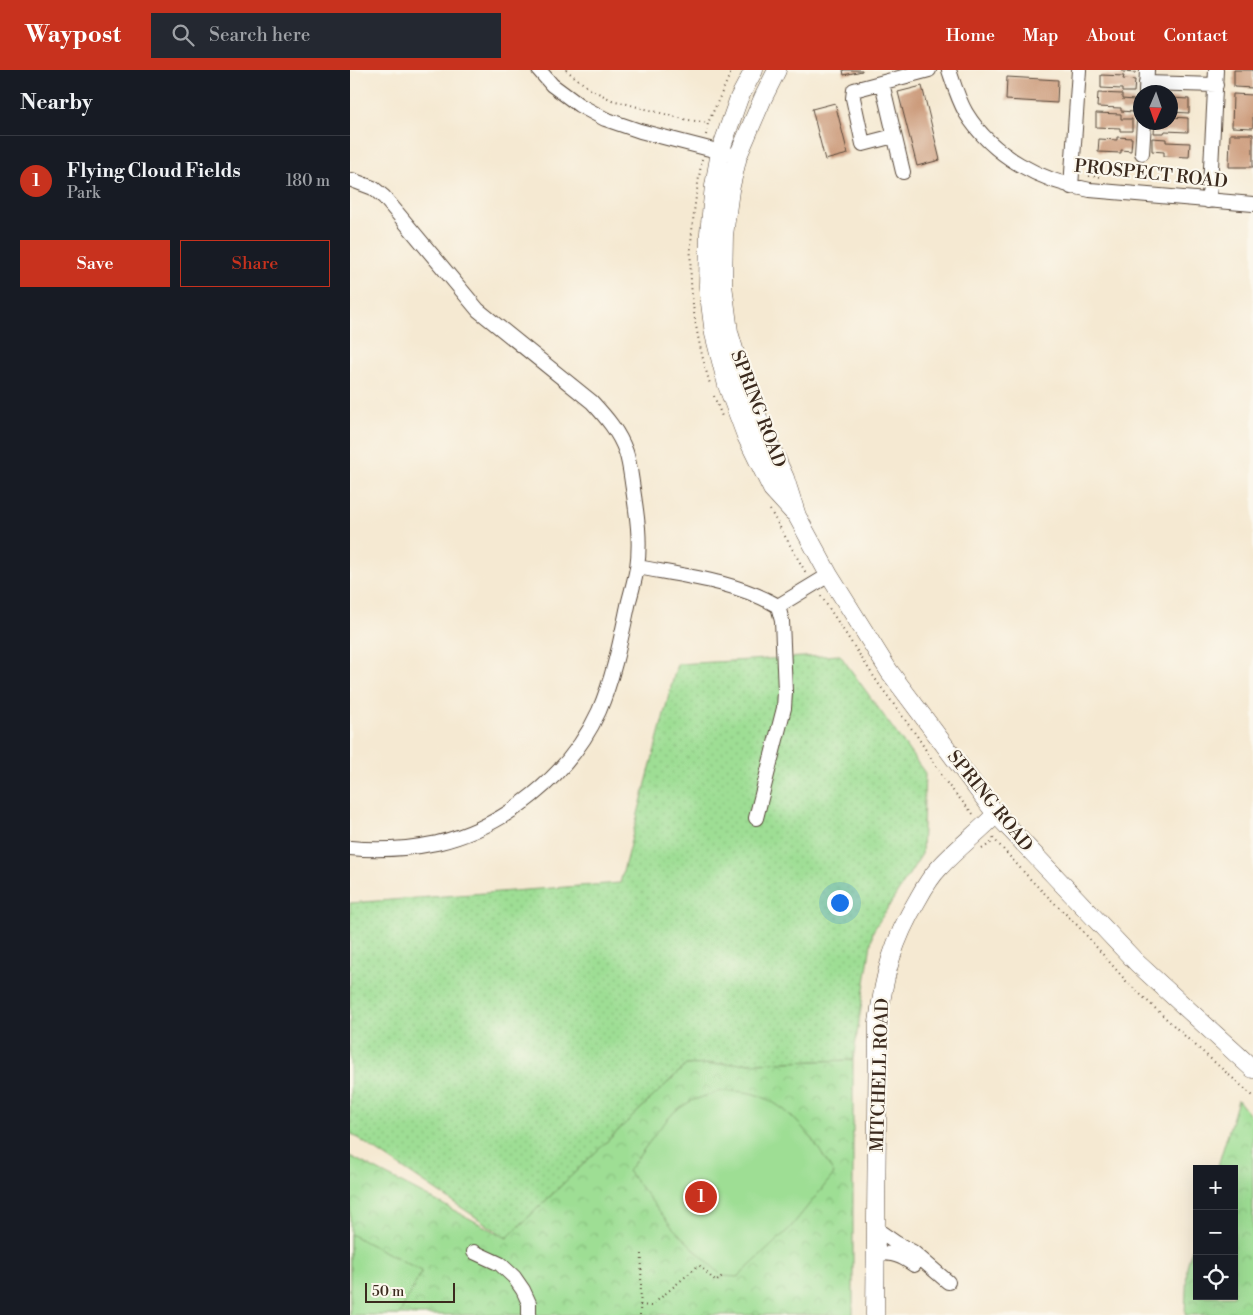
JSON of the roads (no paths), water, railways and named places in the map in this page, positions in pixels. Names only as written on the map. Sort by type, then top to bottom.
[{"type":"main road","name":"SPRING ROAD","points":[[754,70],[712,150],[714,186],[709,233],[708,286],[714,334],[727,385],[746,436],[772,490],[797,516]]},
{"type":"main road","name":"SPRING ROAD","points":[[777,70],[738,156],[730,190],[724,235],[723,286],[729,332],[743,380],[785,478],[797,516],[829,575],[889,671],[990,820],[1137,963],[1253,1069]]},
{"type":"main road","name":"MITCHELL ROAD","points":[[875,1315],[878,1023],[888,964],[910,912],[939,867],[990,820]]},
{"type":"street","points":[[539,70],[552,85],[578,105],[606,119],[640,131],[738,156]]},
{"type":"street","points":[[894,136],[863,144],[853,98],[854,90],[930,70]]},
{"type":"street","name":"PROSPECT ROAD","points":[[949,70],[957,94],[976,127],[1001,152],[1033,172],[1072,180],[1090,190],[1253,204]]},
{"type":"street","points":[[1072,180],[1079,70]]},
{"type":"street","points":[[1208,200],[1216,70]]},
{"type":"street","points":[[1146,82],[1216,85]]},
{"type":"street","points":[[882,83],[903,172]]},
{"type":"street","points":[[1142,152],[1143,130]]},
{"type":"street","points":[[350,848],[373,850],[397,849],[437,843],[458,837],[486,825],[510,811],[533,795],[552,777],[570,757],[584,736],[598,713],[606,694],[613,672],[637,567],[639,528],[630,466],[626,452],[614,427],[592,402],[478,310],[384,197],[373,188],[352,180]]},
{"type":"street","points":[[637,567],[720,582],[764,598],[778,606],[782,621],[785,700],[756,818]]},
{"type":"street","points":[[778,606],[829,575]]},
{"type":"street","points":[[876,1229],[913,1252],[948,1282],[932,1280],[900,1256],[891,1253],[876,1253]]},
{"type":"street","points":[[474,1252],[500,1264],[514,1277],[529,1303],[529,1315]]},
{"type":"place","name":"Flying Cloud Fields","points":[[701,1197]]}]
